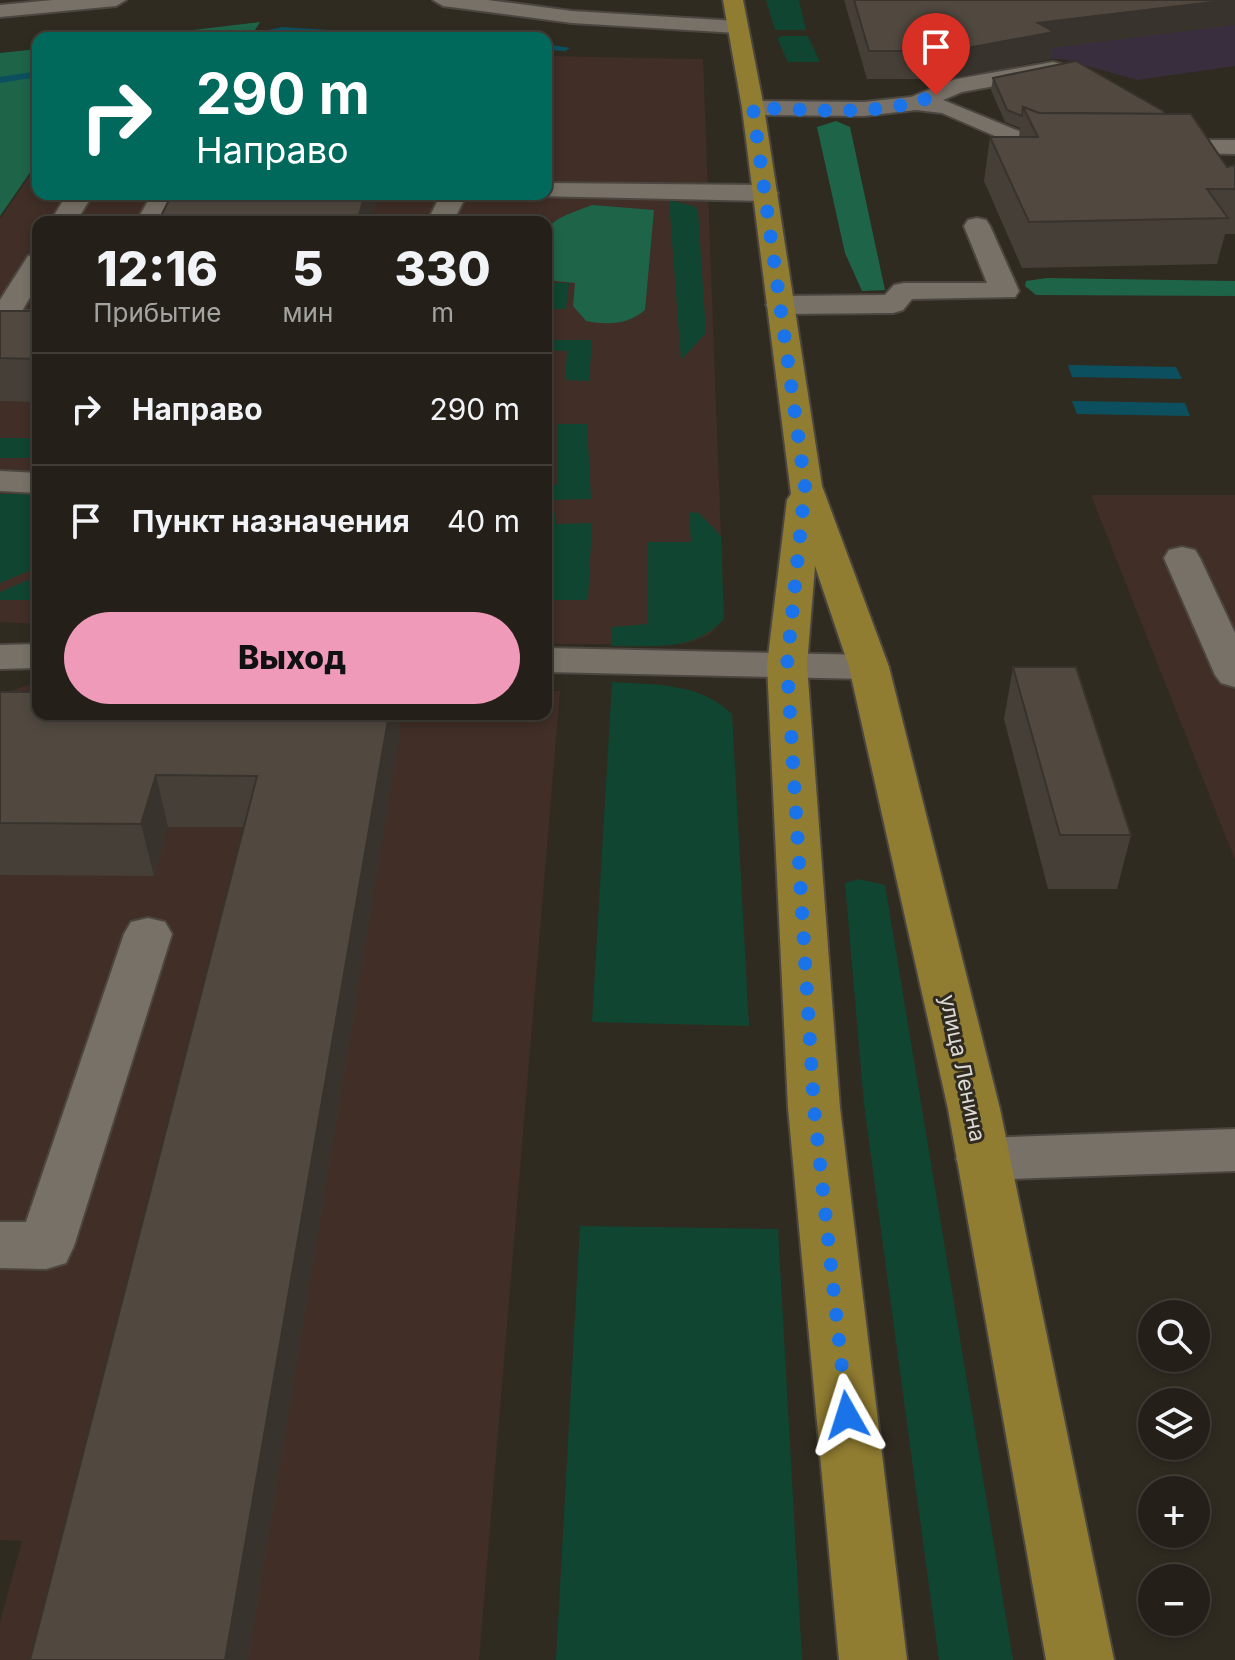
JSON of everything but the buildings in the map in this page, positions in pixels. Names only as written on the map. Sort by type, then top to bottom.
[{"type":"main road","name":"улица Ленина","points":[[733,0],[753,108],[805,486],[869,667],[974,1109],[1080,1660]]},
{"type":"main road","name":"улица Ленина","points":[[805,486],[787,665],[814,1108],[873,1660]]},
{"type":"street","points":[[0,11],[116,0]]},
{"type":"street","points":[[443,0],[572,17],[737,27]]},
{"type":"street","points":[[916,103],[956,86],[1063,67]]},
{"type":"street","points":[[753,108],[864,109],[916,103],[947,107],[1032,145],[1106,146]]},
{"type":"street","points":[[1134,147],[1235,147]]},
{"type":"street","points":[[1201,147],[1219,172]]},
{"type":"street","points":[[552,191],[765,193]]},
{"type":"street","points":[[780,305],[893,304],[904,291],[920,290],[1005,291],[977,226]]},
{"type":"street","points":[[32,272],[2,319],[32,320]]},
{"type":"street","points":[[0,481],[32,483]]},
{"type":"street","points":[[1182,558],[1235,675]]},
{"type":"street","points":[[0,657],[32,656]]},
{"type":"street","points":[[552,660],[869,667]]},
{"type":"street","points":[[0,1245],[46,1246],[148,934]]},
{"type":"street","points":[[983,1159],[1235,1150]]},
{"type":"shaded area","points":[[981,0],[1235,0],[1235,66],[1137,80],[1063,59],[982,59]]},
{"type":"shaded area","points":[[552,56],[703,59],[724,618],[709,635],[684,644],[552,644],[552,216],[32,216],[32,624],[0,622],[0,219],[32,173],[32,200],[552,200]]},
{"type":"shaded area","points":[[1091,495],[1235,495],[1235,860]]},
{"type":"shaded area","points":[[32,685],[32,720],[552,720],[552,691],[560,691],[479,1660],[0,1660],[0,1622],[22,1541],[0,1540],[0,696]]},
{"type":"green space","points":[[766,0],[799,0],[806,30],[775,30]]},
{"type":"green space","points":[[260,22],[254,32],[177,32]]},
{"type":"green space","points":[[808,36],[820,62],[788,62],[777,38]]},
{"type":"green space","points":[[32,50],[32,170],[0,216],[0,53]]},
{"type":"green space","points":[[836,121],[850,127],[885,290],[862,291],[845,253],[817,127]]},
{"type":"green space","points":[[669,200],[694,206],[698,211],[706,333],[681,360]]},
{"type":"green space","points":[[592,205],[654,210],[645,310],[624,321],[586,321],[573,306],[575,283],[552,281],[552,224]]},
{"type":"green space","points":[[1047,278],[1235,281],[1235,296],[1036,295],[1025,286],[1026,281]]},
{"type":"green space","points":[[552,283],[569,283],[566,309],[552,309]]},
{"type":"green space","points":[[552,340],[592,340],[589,381],[565,380],[567,351],[552,350]]},
{"type":"green space","points":[[557,424],[587,424],[591,499],[552,500],[552,485],[557,485]]},
{"type":"green space","points":[[0,438],[32,438],[32,458],[0,458]]},
{"type":"green space","points":[[0,494],[32,494],[32,570],[0,583]]},
{"type":"green space","points":[[552,510],[556,524],[592,523],[588,600],[552,600]]},
{"type":"green space","points":[[689,512],[699,513],[721,536],[724,619],[712,630],[686,642],[657,646],[611,646],[612,627],[648,624],[647,542],[691,542]]},
{"type":"green space","points":[[32,579],[32,600],[0,600],[0,592]]},
{"type":"green space","points":[[612,682],[660,685],[691,691],[705,696],[732,714],[749,1026],[592,1022]]},
{"type":"green space","points":[[858,879],[885,885],[1013,1660],[939,1660],[864,1104],[845,883]]},
{"type":"green space","points":[[580,1226],[778,1229],[802,1660],[556,1660]]},
{"type":"water","points":[[1068,365],[1176,367],[1182,379],[1072,377]]},
{"type":"water","points":[[1072,401],[1185,403],[1190,416],[1077,414]]},
{"type":"waterway","points":[[270,32],[314,32]]},
{"type":"waterway","points":[[552,47],[565,48]]},
{"type":"waterway","points":[[0,80],[32,75]]},
{"type":"route","points":[[847,1415],[814,1108],[787,665],[805,486],[753,108],[864,109],[916,103],[936,95]]}]
